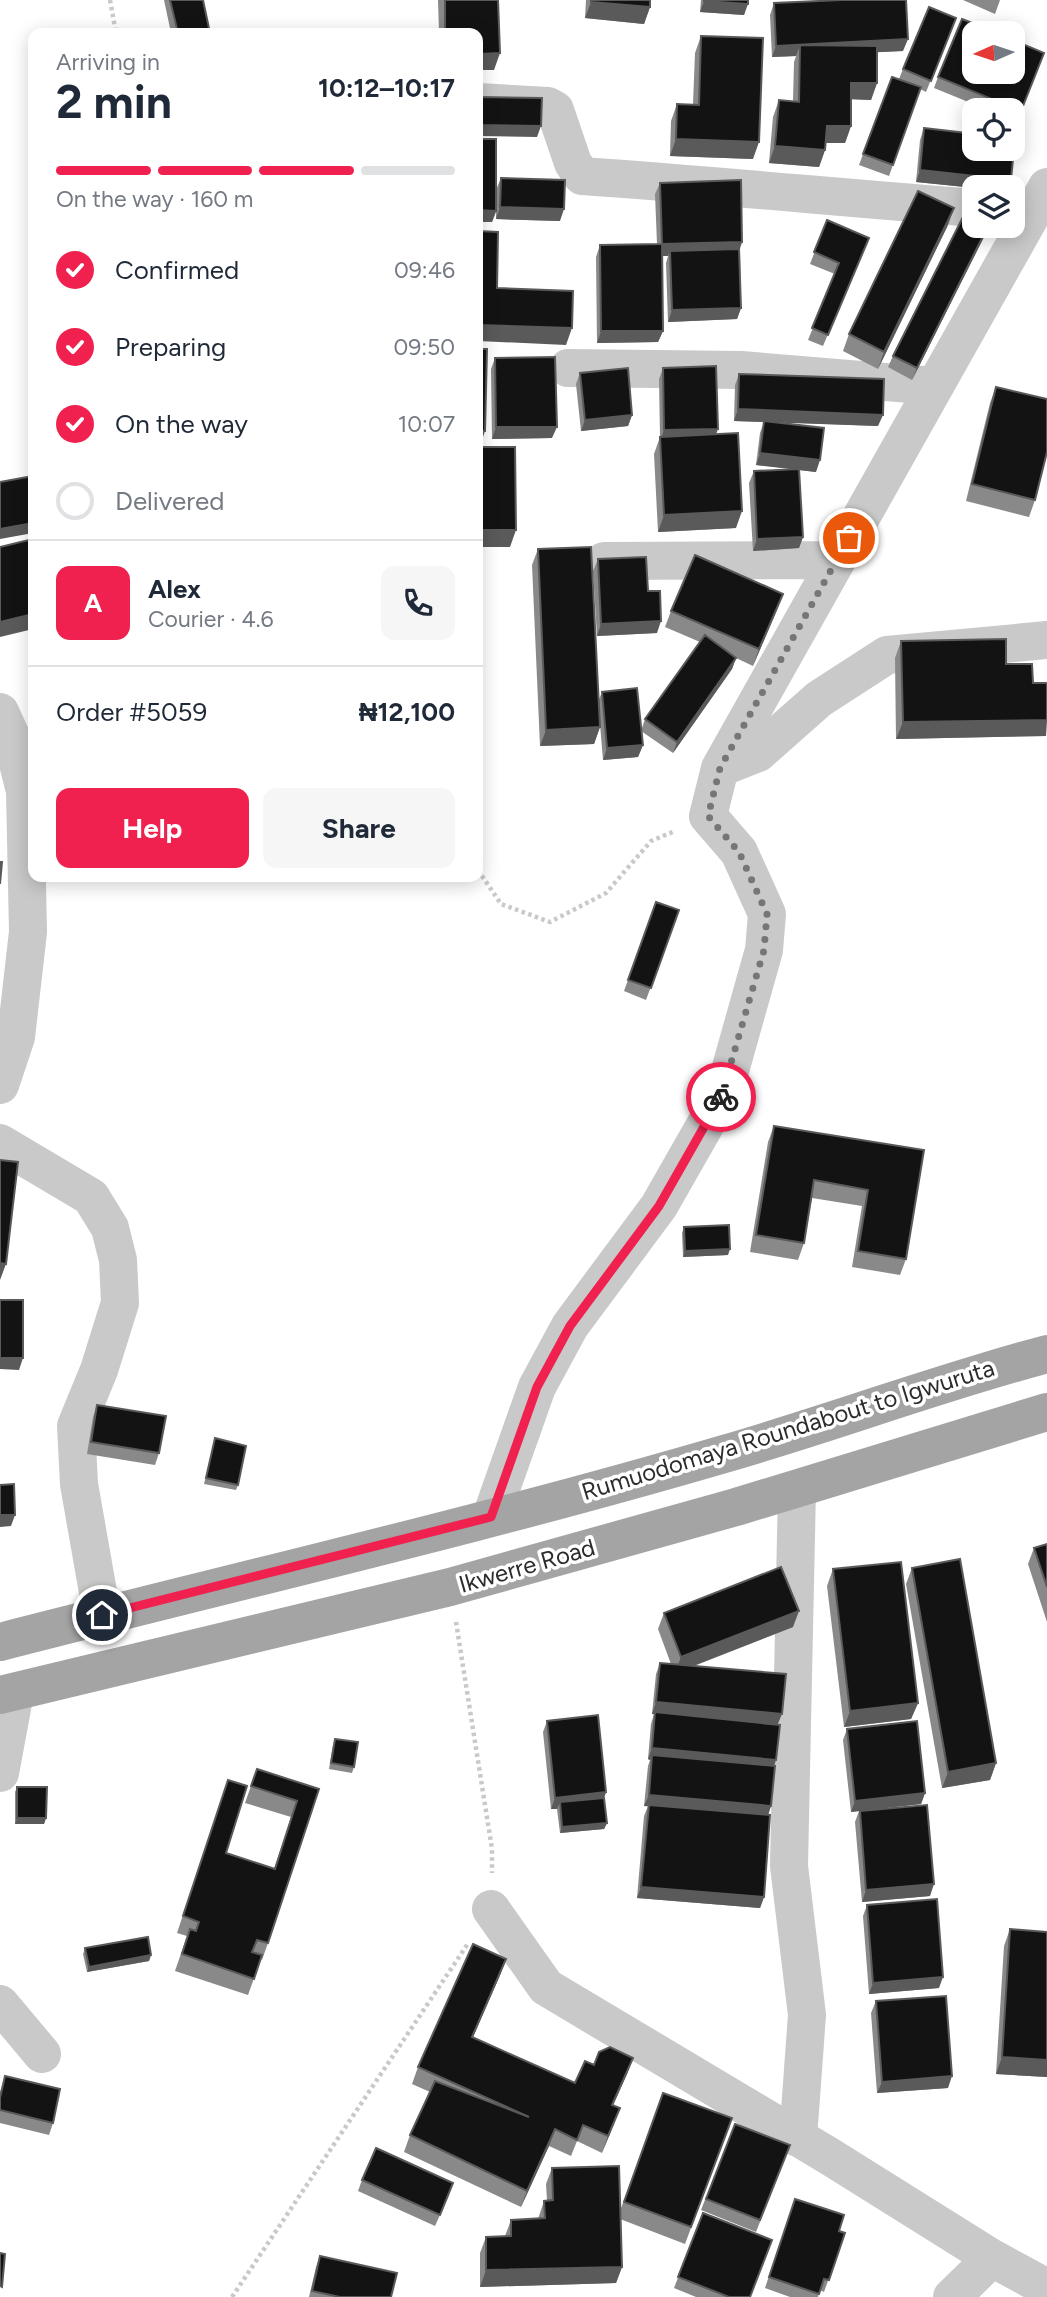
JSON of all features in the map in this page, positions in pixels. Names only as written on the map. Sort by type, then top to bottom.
[{"type":"main road","name":"Rumuodomaya Roundabout to Igwuruta","points":[[0,1642],[491,1517],[725,1454],[992,1368],[1047,1353]]},
{"type":"main road","name":"Ikwerre Road","points":[[7,1694],[450,1587],[797,1489],[1047,1412]]},
{"type":"street","points":[[483,102],[548,106],[555,110],[573,163],[582,176],[962,207]]},
{"type":"street","points":[[491,1517],[537,1387],[570,1326],[659,1206],[724,1093],[764,950],[767,914],[739,852],[708,816],[720,768],[934,386],[1031,203]]},
{"type":"street","points":[[568,368],[741,370],[934,386]]},
{"type":"street","points":[[604,561],[836,560]]},
{"type":"street","points":[[720,768],[758,753],[819,699],[887,655],[1047,640]]},
{"type":"street","points":[[0,712],[11,736],[25,791],[28,932],[16,1037],[0,1085]]},
{"type":"street","points":[[0,1143],[91,1197],[110,1228],[118,1260],[120,1303],[99,1370],[76,1426],[79,1484],[102,1615]]},
{"type":"street","points":[[797,1489],[789,1866],[807,2015],[799,2138]]},
{"type":"street","points":[[0,1773],[7,1694]]},
{"type":"street","points":[[491,1909],[546,1987],[799,2138],[992,2258],[1047,2288]]},
{"type":"street","points":[[0,2004],[42,2054]]},
{"type":"street","points":[[952,2297],[992,2258]]},
{"type":"path","points":[[110,0],[115,28]]},
{"type":"path","points":[[483,877],[501,904],[550,922],[606,893],[651,841],[708,816]]},
{"type":"path","points":[[232,2297],[491,1909],[492,1849],[450,1587]]},
{"type":"building","points":[[170,0],[203,0],[209,28],[177,28]]},
{"type":"building","points":[[445,0],[498,0],[500,53],[483,54],[483,28],[445,28]]},
{"type":"building","points":[[650,0],[650,7],[591,2]]},
{"type":"building","points":[[748,0],[748,4],[704,1]]},
{"type":"building","points":[[906,0],[908,39],[776,46],[774,3]]},
{"type":"building","points":[[929,7],[956,18],[931,81],[903,69]]},
{"type":"building","points":[[962,19],[967,21],[962,21],[962,84],[1026,84],[1026,45],[1044,53],[1025,101],[1025,98],[989,98],[938,77]]},
{"type":"building","points":[[701,36],[763,38],[759,142],[676,139],[677,104],[699,105]]},
{"type":"building","points":[[800,45],[877,46],[877,83],[851,83],[851,126],[827,126],[825,150],[775,146],[779,100],[799,102]]},
{"type":"building","points":[[892,77],[921,87],[893,165],[863,154]]},
{"type":"building","points":[[483,97],[542,98],[541,126],[483,125]]},
{"type":"building","points":[[924,128],[962,132],[962,161],[1013,161],[1011,175],[966,175],[920,170]]},
{"type":"building","points":[[483,139],[496,139],[496,211],[483,210]]},
{"type":"building","points":[[501,178],[565,180],[564,209],[500,207]]},
{"type":"building","points":[[741,180],[742,242],[662,244],[660,183]]},
{"type":"building","points":[[918,191],[954,208],[884,352],[849,334]]},
{"type":"building","points":[[962,219],[962,238],[982,238],[917,368],[893,356]]},
{"type":"building","points":[[827,220],[869,238],[828,335],[812,328],[839,263],[814,252]]},
{"type":"building","points":[[483,231],[498,232],[497,288],[573,291],[572,328],[483,325]]},
{"type":"building","points":[[662,244],[663,331],[601,331],[600,245]]},
{"type":"building","points":[[739,249],[741,308],[672,310],[670,251]]},
{"type":"building","points":[[483,349],[487,349],[485,431]]},
{"type":"building","points":[[555,357],[557,427],[496,427],[495,358]]},
{"type":"building","points":[[716,366],[718,429],[664,430],[663,368]]},
{"type":"building","points":[[628,368],[632,415],[585,420],[580,373]]},
{"type":"building","points":[[739,374],[884,379],[883,415],[738,409]]},
{"type":"building","points":[[996,387],[1047,399],[1047,452],[1035,500],[972,484]]},
{"type":"building","points":[[764,421],[824,428],[820,460],[760,453]]},
{"type":"building","points":[[738,433],[742,511],[664,515],[660,437]]},
{"type":"building","points":[[483,447],[515,447],[516,530],[483,530]]},
{"type":"building","points":[[799,469],[803,537],[757,539],[754,471]]},
{"type":"building","points":[[28,477],[28,524],[0,529],[0,482]]},
{"type":"building","points":[[28,540],[28,615],[0,622],[0,547]]},
{"type":"building","points":[[591,547],[600,727],[546,730],[538,549]]},
{"type":"building","points":[[695,555],[783,594],[759,649],[671,611]]},
{"type":"building","points":[[646,557],[648,591],[660,591],[661,621],[601,624],[598,559]]},
{"type":"building","points":[[705,635],[736,658],[677,742],[645,719]]},
{"type":"building","points":[[1006,639],[1006,664],[1032,664],[1033,683],[1047,683],[1047,720],[903,722],[901,641]]},
{"type":"building","points":[[637,688],[643,745],[607,748],[602,692]]},
{"type":"building","points":[[656,902],[679,910],[651,988],[628,980]]},
{"type":"building","points":[[774,1126],[924,1150],[906,1259],[858,1251],[868,1190],[814,1180],[804,1243],[756,1235]]},
{"type":"building","points":[[0,1160],[18,1162],[6,1264],[0,1263]]},
{"type":"building","points":[[729,1225],[730,1249],[685,1251],[684,1227]]},
{"type":"building","points":[[0,1300],[23,1300],[23,1358],[0,1358]]},
{"type":"building","points":[[97,1405],[166,1416],[159,1453],[91,1442]]},
{"type":"building","points":[[215,1438],[246,1446],[238,1485],[206,1478]]},
{"type":"building","points":[[14,1484],[15,1515],[0,1515],[0,1485]]},
{"type":"building","points":[[1047,1544],[1047,1587],[1034,1548]]},
{"type":"building","points":[[960,1559],[996,1763],[948,1772],[912,1568]]},
{"type":"building","points":[[901,1562],[918,1703],[850,1711],[833,1569]]},
{"type":"building","points":[[781,1567],[799,1611],[681,1657],[664,1613]]},
{"type":"building","points":[[660,1663],[786,1674],[782,1714],[656,1702]]},
{"type":"building","points":[[655,1712],[780,1725],[776,1760],[652,1748]]},
{"type":"building","points":[[598,1715],[606,1792],[555,1798],[547,1721]]},
{"type":"building","points":[[917,1721],[925,1793],[855,1801],[847,1729]]},
{"type":"building","points":[[335,1739],[358,1742],[354,1767],[331,1763]]},
{"type":"building","points":[[652,1755],[775,1766],[771,1806],[649,1795]]},
{"type":"building","points":[[257,1769],[319,1789],[268,1943],[257,1940],[252,1952],[262,1955],[254,1979],[182,1954],[190,1929],[196,1931],[199,1922],[183,1916],[228,1780],[247,1786],[226,1853],[275,1869],[297,1801],[251,1786]]},
{"type":"building","points":[[17,1787],[47,1787],[46,1818],[17,1818]]},
{"type":"building","points":[[604,1798],[607,1823],[562,1827],[560,1802]]},
{"type":"building","points":[[649,1805],[770,1815],[764,1897],[641,1887]]},
{"type":"building","points":[[927,1805],[934,1884],[866,1890],[860,1811]]},
{"type":"building","points":[[937,1899],[943,1977],[873,1983],[867,1905]]},
{"type":"building","points":[[1010,1929],[1047,1932],[1047,2060],[1002,2057]]},
{"type":"building","points":[[148,1937],[151,1955],[89,1967],[85,1948]]},
{"type":"building","points":[[473,1944],[506,1959],[472,2037],[575,2083],[585,2061],[594,2065],[599,2052],[610,2047],[633,2058],[612,2105],[620,2108],[608,2136],[583,2125],[577,2140],[555,2129],[527,2191],[410,2135],[435,2081],[529,2117],[418,2067]]},
{"type":"building","points":[[946,1996],[952,2076],[882,2082],[876,2001]]},
{"type":"building","points":[[5,2076],[60,2089],[53,2123],[0,2110]]},
{"type":"building","points":[[663,2093],[732,2118],[691,2227],[624,2202]]},
{"type":"building","points":[[735,2124],[790,2145],[760,2220],[706,2199]]},
{"type":"building","points":[[376,2148],[453,2183],[440,2215],[362,2180]]},
{"type":"building","points":[[619,2166],[622,2267],[486,2270],[486,2237],[511,2236],[511,2220],[545,2218],[544,2201],[553,2200],[552,2168]]},
{"type":"building","points":[[795,2199],[844,2215],[839,2231],[845,2233],[829,2280],[824,2279],[819,2294],[769,2277]]},
{"type":"building","points":[[703,2213],[772,2240],[750,2297],[729,2297],[678,2277]]},
{"type":"building","points":[[0,2253],[5,2254],[2,2287],[0,2286]]},
{"type":"building","points":[[320,2256],[397,2273],[391,2297],[340,2297],[312,2291]]},
{"type":"way so far","points":[[721,1097],[764,950],[767,914],[739,852],[708,816],[720,768],[849,538]]},
{"type":"route","points":[[102,1615],[491,1517],[537,1387],[570,1326],[659,1206],[721,1097]]}]
